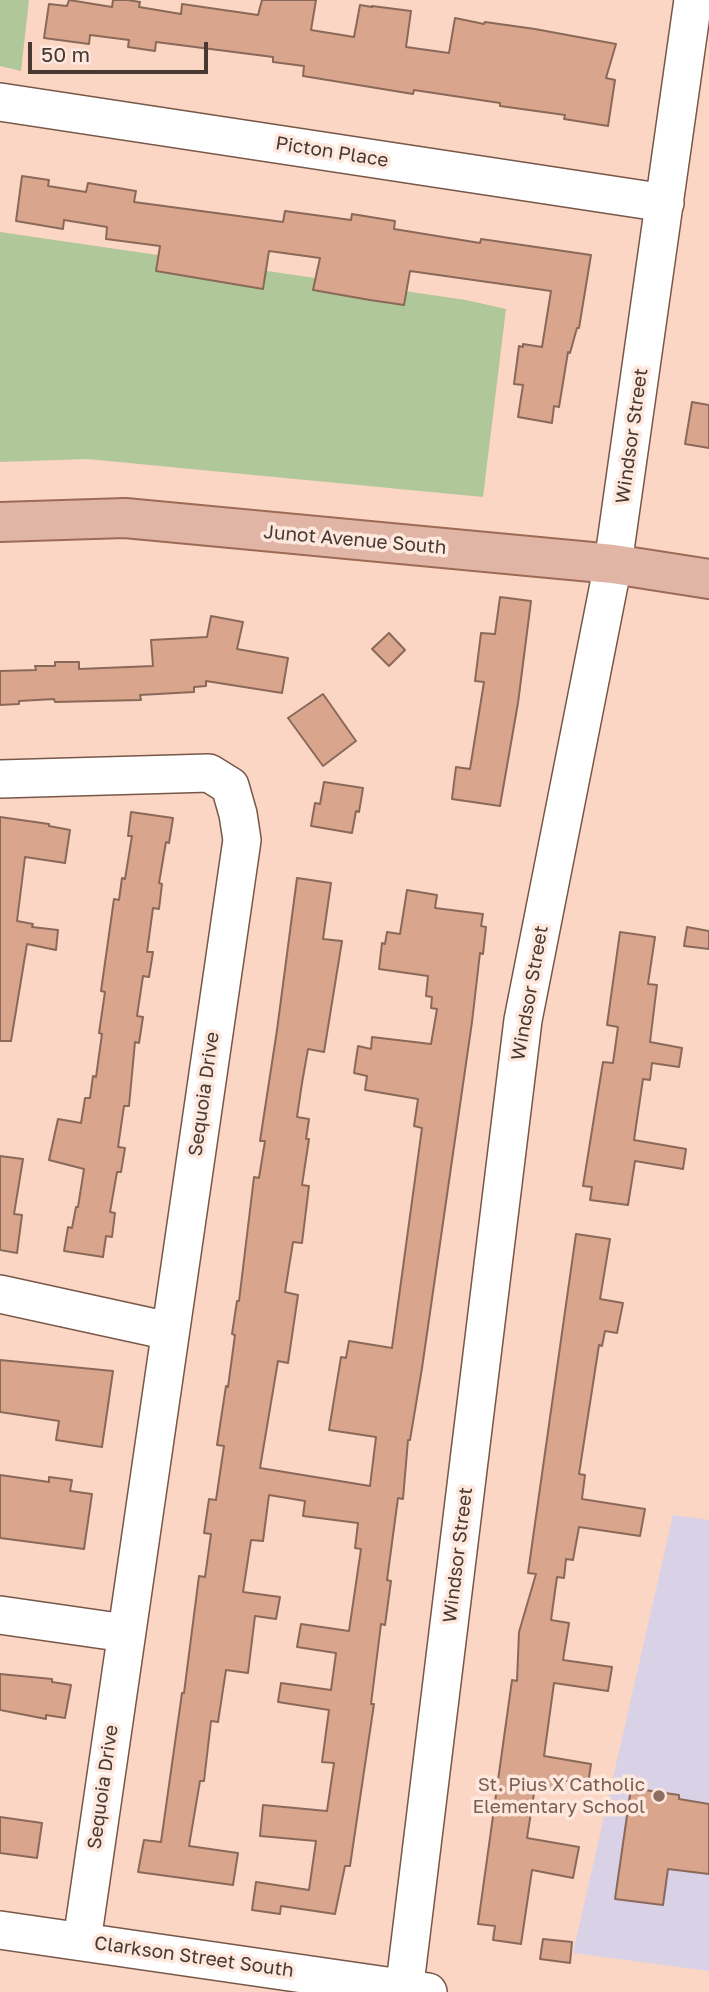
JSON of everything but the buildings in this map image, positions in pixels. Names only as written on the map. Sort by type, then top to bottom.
[{"type":"main road","name":"Junot Avenue South","points":[[0,522],[125,518],[613,564],[709,579]]},
{"type":"street","name":"Windsor Street","points":[[413,1991],[523,1020],[613,564],[693,0]]},
{"type":"street","name":"Picton Place","points":[[0,102],[665,203]]},
{"type":"street","name":"Sequoia Drive","points":[[0,779],[209,773],[230,786],[242,840],[82,1941]]},
{"type":"street","points":[[0,1294],[169,1331]]},
{"type":"street","points":[[0,1615],[125,1633]]},
{"type":"street","name":"Clarkson Street South","points":[[0,1930],[413,1991]]},
{"type":"shaded area","name":"St. Pius X Catholic Elementary School","points":[[673,1515],[709,1520],[709,1971],[573,1953]]},
{"type":"green space","points":[[0,0],[29,0],[21,71],[0,66]]},
{"type":"green space","points":[[0,232],[466,300],[506,309],[483,497],[87,459],[0,462]]},
{"type":"place","name":"St. Pius X Catholic Elementary School","points":[[659,1796]]}]
